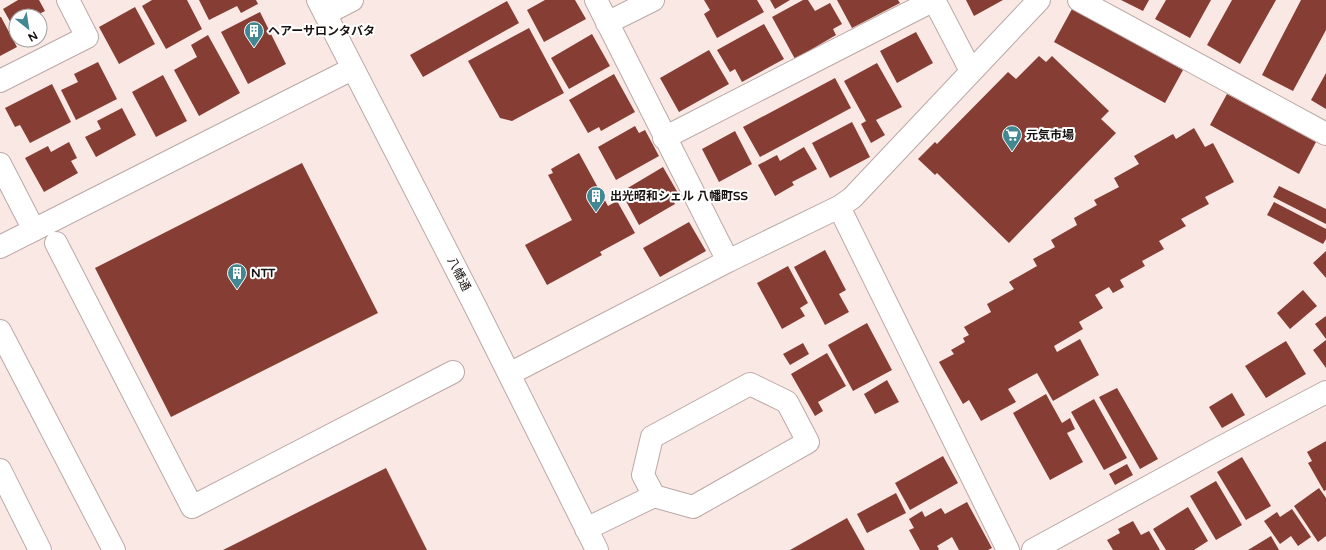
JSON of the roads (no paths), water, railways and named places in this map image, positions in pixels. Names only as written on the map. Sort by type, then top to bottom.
[{"type":"street","points":[[0,81],[87,37],[68,0]]},
{"type":"street","points":[[321,7],[352,0]]},
{"type":"street","points":[[596,0],[664,138],[728,261]]},
{"type":"street","points":[[607,23],[653,0]]},
{"type":"street","points":[[664,138],[934,0],[970,71]]},
{"type":"street","points":[[509,374],[728,261],[839,208],[852,198],[970,71],[1039,0]]},
{"type":"street","points":[[1079,0],[1326,134]]},
{"type":"street","name":"八幡通","points":[[321,7],[475,306],[597,550]]},
{"type":"street","points":[[0,247],[352,69]]},
{"type":"street","points":[[0,164],[34,230]]},
{"type":"street","points":[[839,208],[1008,550]]},
{"type":"street","points":[[56,243],[192,507],[453,372]]},
{"type":"street","points":[[0,331],[114,550]]},
{"type":"street","points":[[586,529],[654,496],[693,507],[808,442],[787,402],[750,384],[652,437],[643,475],[654,496]]},
{"type":"street","points":[[1033,550],[1326,392]]},
{"type":"street","points":[[0,470],[40,550]]},
{"type":"place","name":"ヘアーサロンタバタ","points":[[254,48]]},
{"type":"place","name":"元気市場","points":[[1012,152]]},
{"type":"place","name":"出光昭和シェル 八幡町SS","points":[[596,213]]},
{"type":"place","name":"NTT","points":[[237,290]]}]
